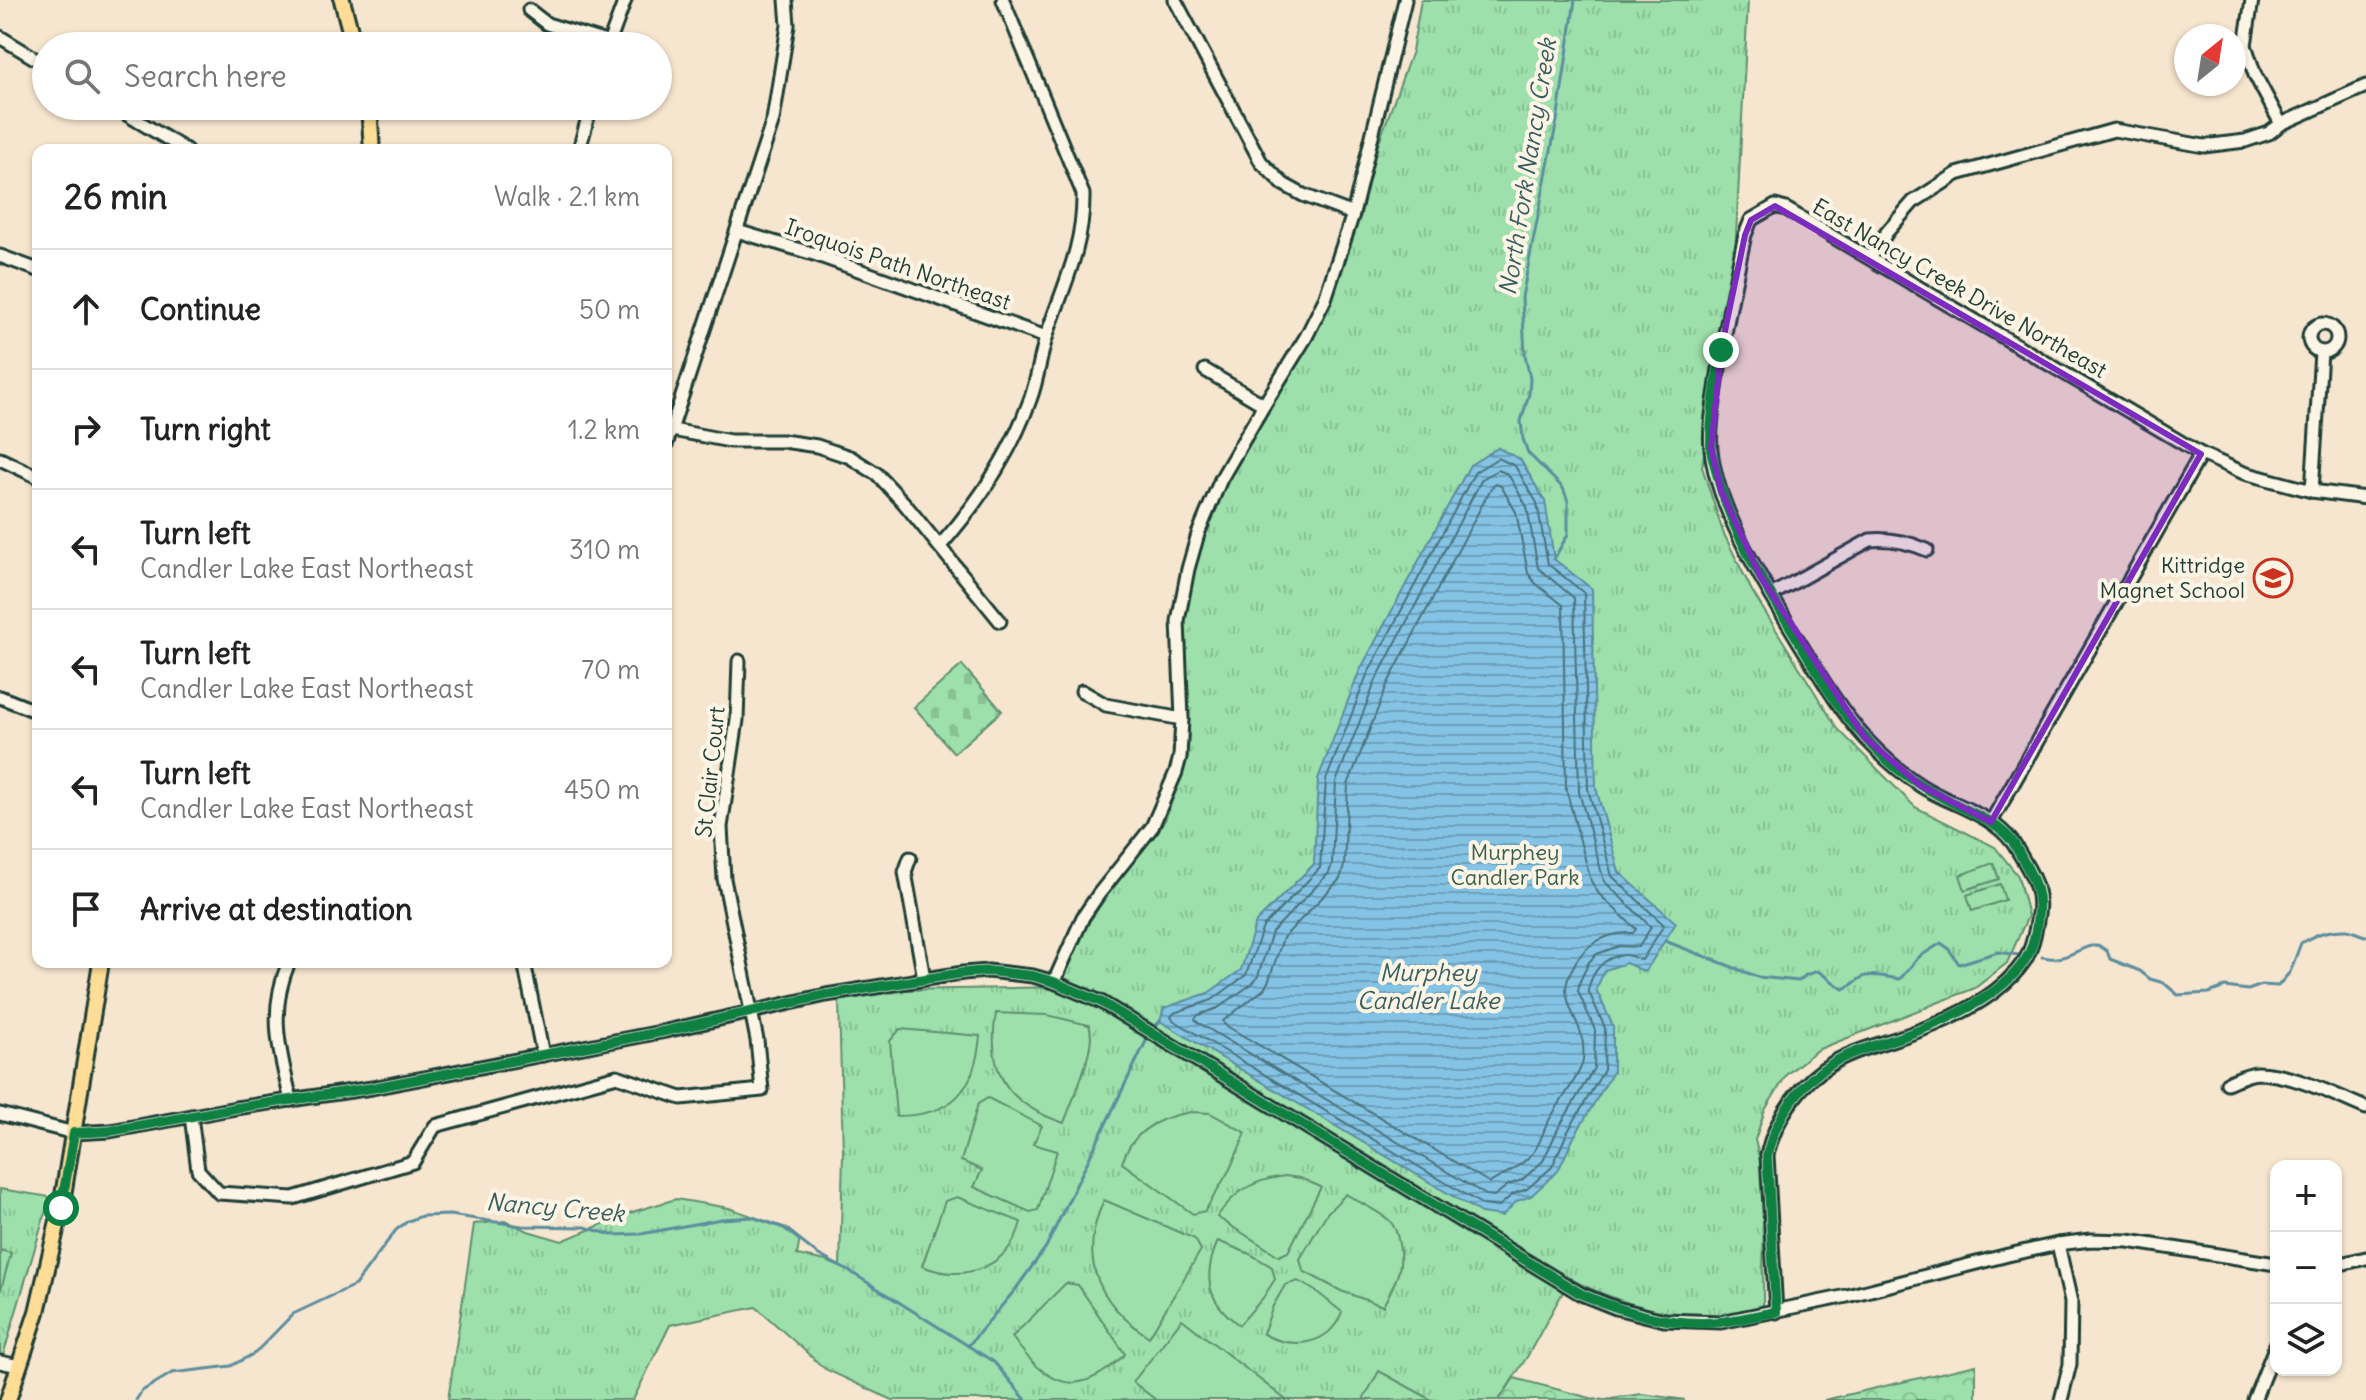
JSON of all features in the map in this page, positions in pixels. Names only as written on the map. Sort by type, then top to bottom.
[{"type":"main road","points":[[342,0],[350,32]]},
{"type":"main road","points":[[370,120],[372,144]]},
{"type":"main road","points":[[8,1400],[37,1312],[61,1208],[100,968]]},
{"type":"street","points":[[613,32],[625,0]]},
{"type":"street","points":[[672,418],[773,120],[788,25],[786,0]]},
{"type":"street","points":[[940,546],[968,514],[1014,438],[1031,398],[1046,337],[1077,250],[1083,214],[1083,194],[1003,0]]},
{"type":"street","points":[[1175,0],[1261,162],[1283,184],[1353,214]]},
{"type":"street","points":[[1054,982],[1083,917],[1158,816],[1176,772],[1182,719],[1178,621],[1188,569],[1210,501],[1325,299],[1353,214],[1405,0]]},
{"type":"street","points":[[2252,0],[2245,45],[2255,75],[2281,124]]},
{"type":"street","points":[[529,10],[547,24],[570,32]]},
{"type":"street","points":[[0,37],[32,56]]},
{"type":"street","points":[[1870,258],[1913,202],[1957,174],[2114,130],[2204,146],[2245,141],[2363,90]]},
{"type":"street","points":[[136,120],[176,144]]},
{"type":"street","points":[[581,144],[587,120]]},
{"type":"street","name":"East Nancy Creek Drive Northeast","points":[[1771,595],[1746,549],[1721,491],[1711,448],[1721,350],[1745,235],[1751,220],[1775,206],[1786,209],[2201,454],[2244,473],[2312,491]]},
{"type":"street","name":"Iroquois Path Northeast","points":[[737,231],[817,255],[1046,337]]},
{"type":"street","points":[[0,256],[32,268]]},
{"type":"street","points":[[2321,352],[2312,491],[2366,498]]},
{"type":"street","points":[[1205,370],[1264,405]]},
{"type":"street","points":[[672,431],[730,441],[783,441],[817,446],[850,457],[877,474],[1000,621]]},
{"type":"street","points":[[1991,822],[2201,454]]},
{"type":"street","points":[[0,459],[32,474]]},
{"type":"street","points":[[1776,1312],[1767,1155],[1779,1118],[1818,1073],[1836,1061],[1906,1036],[1977,1003],[2007,981],[2026,959],[2035,934],[2038,891],[2012,842],[1991,822],[1921,786],[1889,762],[1865,738],[1835,701],[1771,595],[1870,540],[1909,542],[1927,550]]},
{"type":"street","name":"St Clair Court","points":[[191,1116],[198,1170],[219,1193],[293,1198],[413,1162],[435,1126],[617,1076],[681,1098],[762,1090],[751,1011],[724,879],[721,827],[737,720],[739,661]]},
{"type":"street","points":[[1082,691],[1106,705],[1182,719]]},
{"type":"street","points":[[0,697],[32,710]]},
{"type":"street","points":[[910,858],[905,872],[924,978]]},
{"type":"street","points":[[286,968],[277,1001],[276,1024],[291,1100]]},
{"type":"street","points":[[525,968],[543,1055]]},
{"type":"street","points":[[0,1114],[74,1133],[110,1131],[372,1088],[924,978],[988,971],[1054,982],[1101,1002],[1581,1294],[1616,1308],[1664,1320],[1721,1322],[1776,1312],[2058,1244],[2091,1240],[2128,1241],[2270,1263]]},
{"type":"street","points":[[2227,1083],[2255,1073],[2273,1075],[2366,1108]]},
{"type":"street","points":[[2058,1244],[2071,1302],[2070,1364],[2061,1400]]},
{"type":"street","points":[[2342,1264],[2366,1258]]},
{"type":"street","points":[[2254,1400],[2270,1360]]},
{"type":"street","points":[[0,1362],[19,1366]]},
{"type":"highlighted area","points":[[1775,206],[2201,454],[1991,822],[1921,786],[1865,738],[1760,576],[1721,491],[1711,448],[1721,350],[1745,235],[1751,220]]},
{"type":"green space","name":"Murphey Candler Park","points":[[1421,0],[1748,0],[1735,256],[1702,467],[1723,532],[1752,591],[1837,728],[1915,807],[1995,847],[2018,876],[2028,916],[2007,963],[1975,988],[1817,1050],[1787,1074],[1765,1110],[1755,1140],[1764,1176],[1763,1306],[1716,1317],[1691,1316],[1640,1306],[1570,1279],[1499,1400],[892,1400],[825,1369],[756,1307],[670,1325],[633,1400],[448,1400],[474,1224],[506,1221],[562,1241],[632,1212],[676,1199],[729,1208],[786,1228],[800,1239],[797,1255],[840,1267],[843,1153],[839,1001],[899,990],[1062,987],[1072,947],[1116,882],[1165,820],[1188,756],[1189,698],[1176,632],[1196,541],[1220,489],[1290,368],[1335,263],[1412,51]]},
{"type":"green space","points":[[962,665],[1002,711],[954,753],[914,707]]},
{"type":"green space","points":[[1993,863],[1999,879],[1965,890],[1960,875]]},
{"type":"green space","points":[[2000,884],[2005,900],[1972,911],[1967,895]]},
{"type":"green space","points":[[996,1013],[1047,1015],[1089,1025],[1091,1034],[1087,1059],[1064,1123],[1028,1106],[1005,1083],[994,1053]]},
{"type":"green space","points":[[900,1029],[980,1036],[973,1072],[957,1097],[946,1105],[915,1115],[896,1116],[890,1041]]},
{"type":"green space","points":[[988,1098],[1042,1126],[1033,1144],[1057,1151],[1038,1210],[1030,1212],[974,1187],[982,1170],[961,1161],[978,1104]]},
{"type":"green space","points":[[1191,1112],[1210,1113],[1246,1133],[1230,1169],[1205,1211],[1193,1214],[1122,1163],[1133,1142],[1149,1127],[1169,1117]]},
{"type":"green space","points":[[1285,1176],[1300,1178],[1321,1187],[1288,1252],[1279,1256],[1217,1217],[1230,1200],[1246,1188]]},
{"type":"green space","points":[[0,1189],[50,1197],[0,1366]]},
{"type":"green space","points":[[1346,1194],[1386,1218],[1397,1234],[1400,1266],[1383,1306],[1341,1291],[1303,1271],[1300,1259],[1327,1213]]},
{"type":"green space","points":[[957,1197],[1021,1222],[1015,1238],[1006,1251],[983,1268],[954,1273],[922,1266],[945,1201]]},
{"type":"green space","points":[[1104,1200],[1195,1239],[1201,1250],[1149,1337],[1116,1310],[1097,1278],[1092,1242]]},
{"type":"green space","points":[[1218,1241],[1272,1267],[1275,1279],[1239,1325],[1220,1307],[1210,1288],[1210,1266]]},
{"type":"green space","points":[[0,1250],[11,1253],[0,1293]]},
{"type":"green space","points":[[1298,1281],[1342,1312],[1336,1324],[1319,1338],[1308,1342],[1286,1342],[1263,1334],[1285,1285]]},
{"type":"green space","points":[[1066,1283],[1078,1285],[1125,1354],[1108,1369],[1079,1382],[1065,1382],[1051,1377],[1038,1368],[1012,1337]]},
{"type":"green space","points":[[1182,1319],[1286,1400],[1156,1400],[1133,1382]]},
{"type":"green space","points":[[1976,1365],[1976,1400],[1824,1400]]},
{"type":"green space","points":[[1379,1371],[1432,1400],[1363,1400]]},
{"type":"green space","points":[[1514,1378],[1598,1400],[1499,1400]]},
{"type":"green space","points":[[1642,1394],[1685,1400],[1599,1400]]},
{"type":"water","name":"Murphey Candler Lake","points":[[1498,448],[1520,459],[1545,501],[1554,559],[1592,589],[1596,788],[1619,872],[1676,923],[1645,972],[1626,963],[1605,970],[1596,989],[1613,1026],[1613,1072],[1574,1137],[1558,1171],[1531,1196],[1517,1201],[1502,1216],[1481,1213],[1160,1021],[1164,1008],[1208,993],[1241,970],[1256,922],[1314,864],[1318,779],[1359,672],[1470,465]]},
{"type":"waterway","name":"North Fork Nancy Creek","points":[[1554,559],[1568,534],[1568,501],[1563,488],[1528,453],[1523,439],[1521,421],[1530,378],[1525,355],[1522,297],[1558,115],[1575,0]]},
{"type":"waterway","points":[[2042,957],[2062,957],[2098,945],[2107,951],[2110,959],[2164,983],[2178,995],[2209,993],[2225,987],[2248,990],[2262,985],[2278,986],[2290,972],[2301,943],[2317,935],[2347,930],[2366,936]]},
{"type":"waterway","points":[[1665,941],[1758,977],[1799,981],[1818,971],[1843,989],[1866,976],[1900,979],[1919,957],[1941,943],[1959,964],[1998,952],[2025,956]]},
{"type":"waterway","name":"North Fork Nancy Creek","points":[[1152,1030],[1160,1021]]},
{"type":"waterway","name":"North Fork Nancy Creek","points":[[968,1346],[1046,1247],[1148,1037]]},
{"type":"waterway","name":"Nancy Creek","points":[[136,1400],[142,1391],[172,1373],[231,1366],[255,1353],[293,1314],[355,1285],[396,1230],[408,1221],[422,1216],[450,1215],[522,1226],[585,1227],[612,1235],[641,1234],[721,1219],[752,1217],[784,1228],[817,1254],[994,1362],[1026,1400]]},
{"type":"place","name":"Kittridge Magnet School","points":[[2273,578]]},
{"type":"route","points":[[61,1208],[74,1133],[110,1131],[372,1088],[666,1031],[826,995],[924,978],[1007,972],[1054,982],[1121,1013],[1581,1294],[1616,1308],[1690,1323],[1721,1322],[1776,1312],[1767,1155],[1779,1118],[1818,1073],[1836,1061],[1937,1023],[1977,1003],[2007,981],[2026,959],[2035,934],[2038,891],[2012,842],[1991,822],[1921,786],[1889,762],[1865,738],[1835,701],[1760,576],[1721,491],[1711,448],[1721,350]]}]
